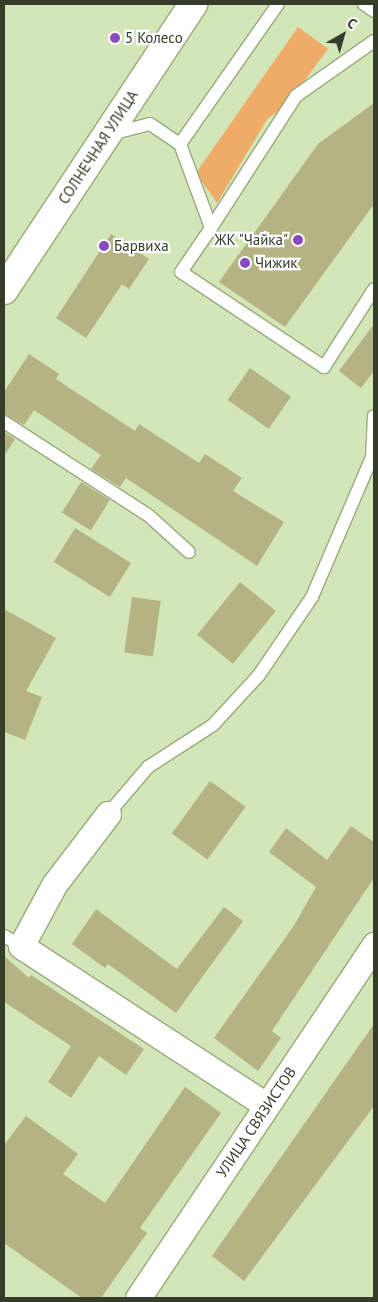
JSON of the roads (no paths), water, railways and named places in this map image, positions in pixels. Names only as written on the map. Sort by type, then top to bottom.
[{"type":"main road","name":"СОЛНЕЧНАЯ УЛИЦА","points":[[4,290],[193,4]]},
{"type":"street","points":[[108,814],[12,941],[266,1105]]},
{"type":"street","name":"УЛИЦА СВЯЗИСТОВ","points":[[138,1298],[374,946]]},
{"type":"lane","points":[[180,144],[278,4]]},
{"type":"lane","points":[[364,4],[374,11]]},
{"type":"lane","points":[[374,41],[296,96],[181,272],[324,367],[374,289]]},
{"type":"lane","points":[[106,135],[150,124],[180,144],[211,228]]},
{"type":"lane","points":[[108,814],[148,767],[212,725],[259,675],[312,596],[372,457],[374,416]]},
{"type":"lane","points":[[4,422],[148,515],[189,552]]},
{"type":"place","name":"5 Колесо","points":[[115,38]]},
{"type":"place","name":"ЖК \"Чайка\"","points":[[298,240]]},
{"type":"place","name":"Барвиха","points":[[104,246]]},
{"type":"place","name":"Чижик","points":[[245,263]]}]
